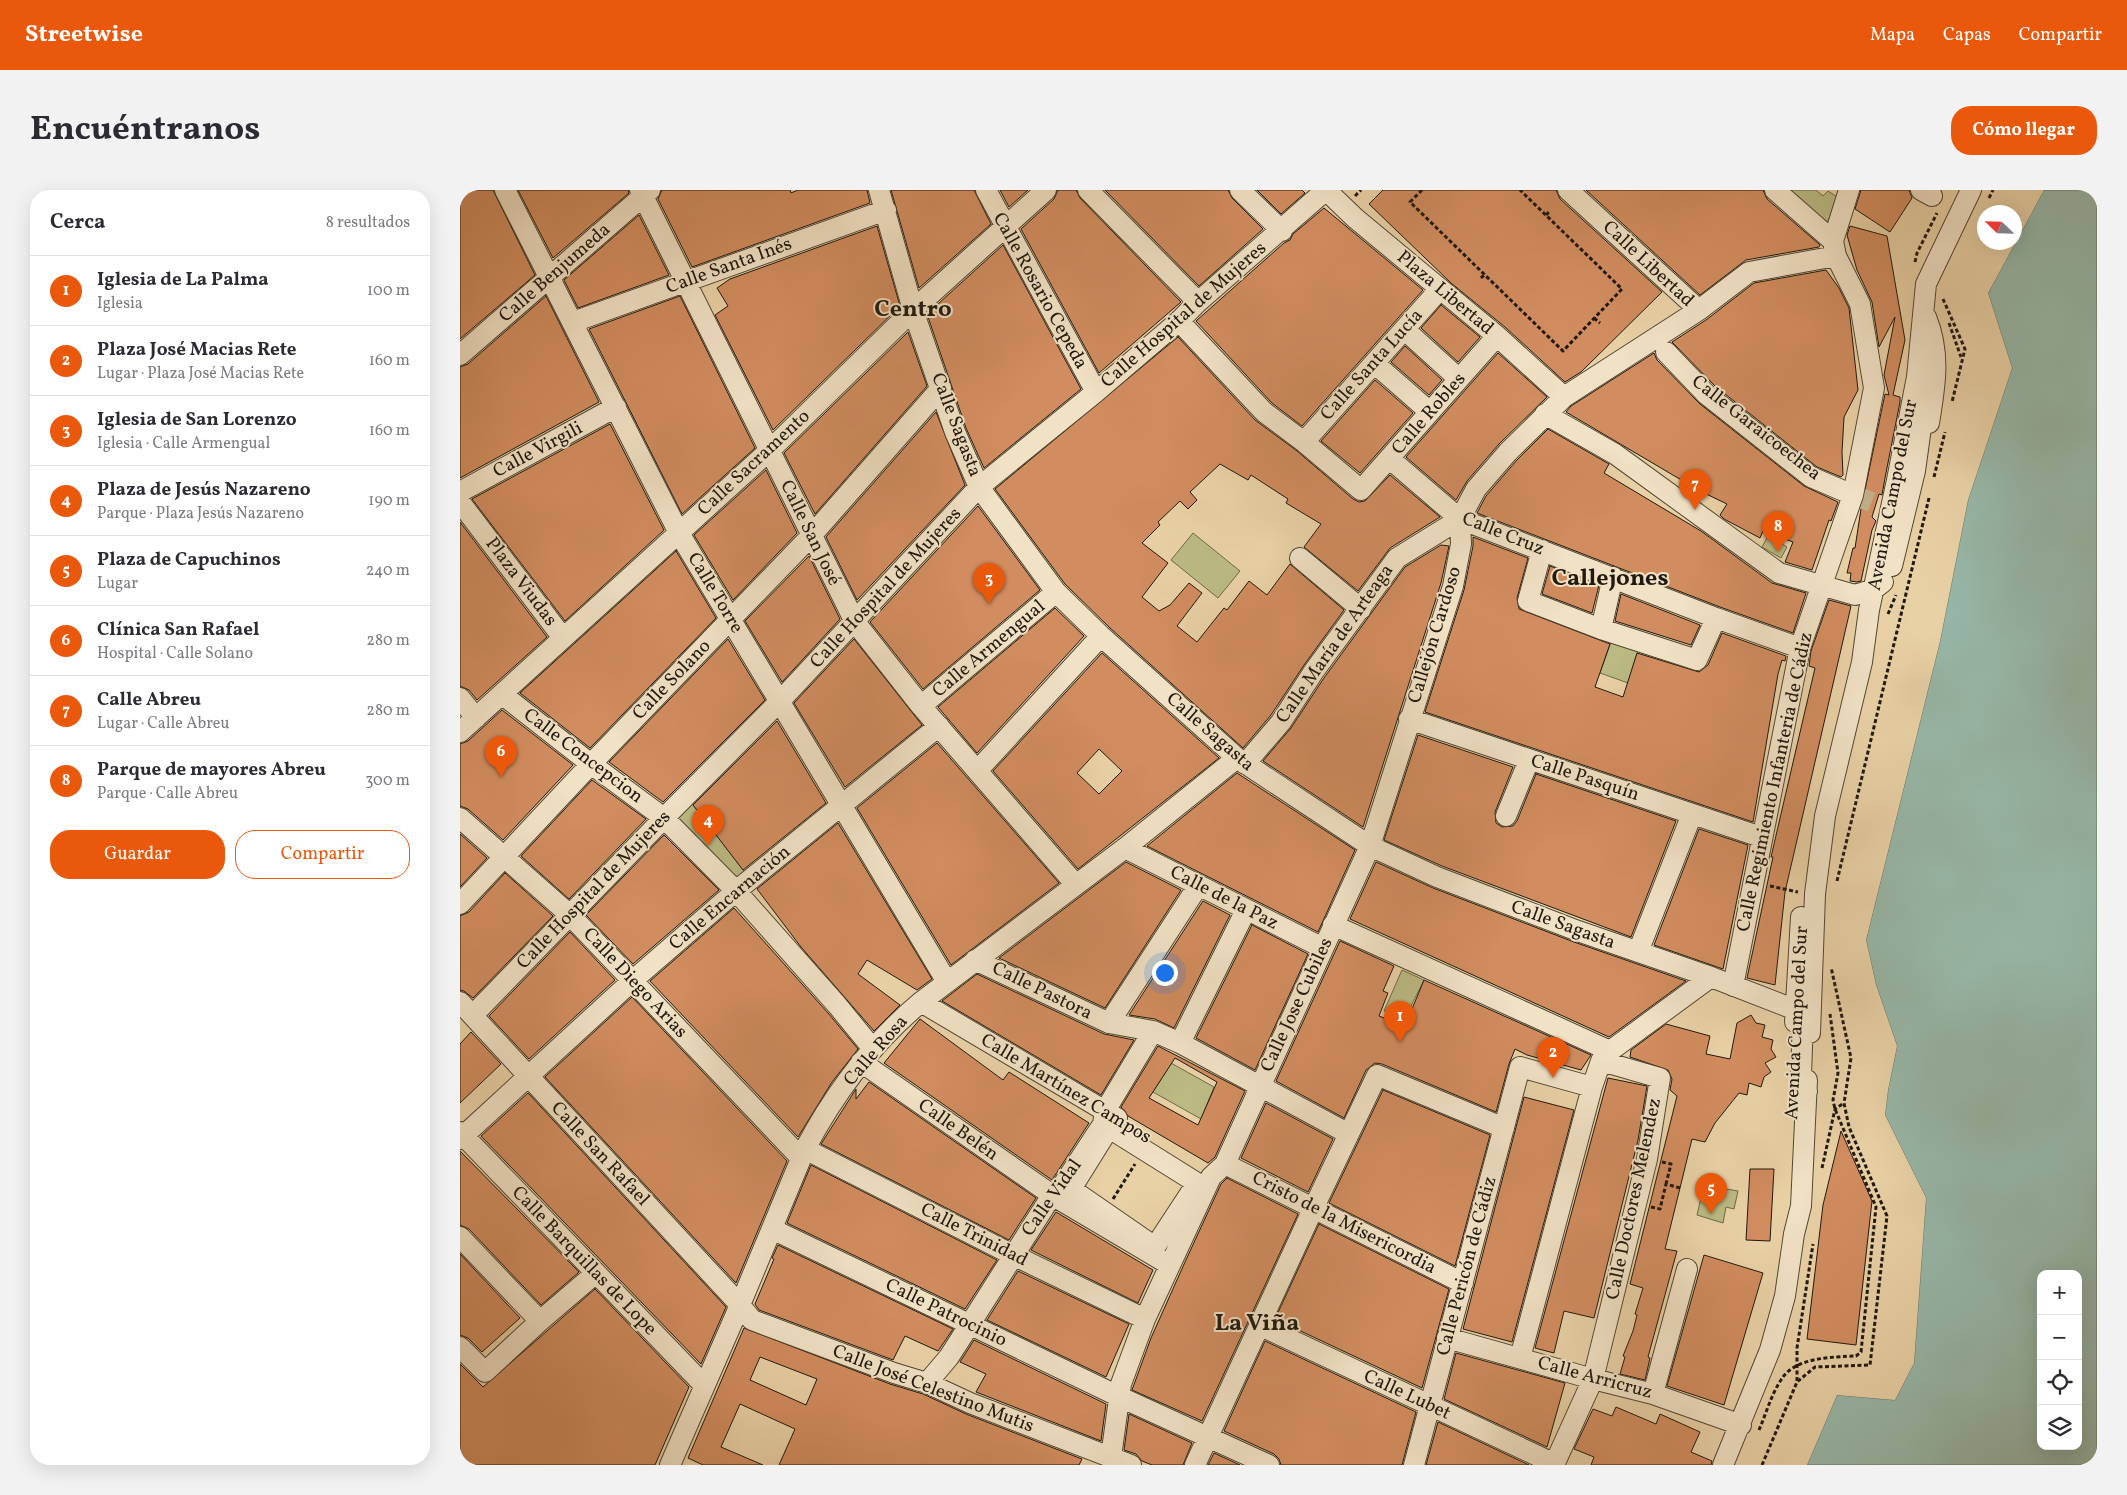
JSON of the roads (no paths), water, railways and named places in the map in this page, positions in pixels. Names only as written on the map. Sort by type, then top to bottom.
[{"type":"street","name":"Calle Torre","points":[[505,190],[679,533],[947,982]]},
{"type":"street","name":"Calle Sagasta","points":[[880,190],[914,310],[955,432],[978,487],[1056,592],[1101,636],[1241,761],[1370,846],[1437,877],[1578,931],[1711,977],[1796,1010]]},
{"type":"street","name":"Calle Rosario Cepeda","points":[[986,190],[1004,227],[1096,392]]},
{"type":"street","name":"Calle Sacramento","points":[[460,732],[770,450],[914,310],[1046,190]]},
{"type":"street","points":[[1088,190],[1198,302]]},
{"type":"street","points":[[1240,190],[1282,231]]},
{"type":"street","name":"Calle Hospital de Mujeres","points":[[466,1009],[570,915],[780,701],[978,487],[1096,392],[1282,231],[1326,190]]},
{"type":"street","name":"Plaza Libertad","points":[[1326,190],[1355,218],[1497,336],[1564,397]]},
{"type":"street","name":"Calle Libertad","points":[[1564,397],[1698,310],[1568,190]]},
{"type":"street","points":[[1775,190],[1834,248]]},
{"type":"street","points":[[1834,248],[1849,190]]},
{"type":"street","name":"Calle Benjumeda","points":[[460,355],[550,278],[644,192]]},
{"type":"street","name":"Calle San José","points":[[644,192],[686,282],[855,622],[921,706],[1076,885]]},
{"type":"street","name":"Avenida Campo del Sur","points":[[1724,1465],[1750,1428],[1785,1296],[1804,1235],[1801,1206],[1815,894],[1824,816],[1862,662],[1877,615],[1881,585],[1896,523],[1883,508],[1917,376],[1926,284],[1934,263],[1980,194]]},
{"type":"street","name":"Calle Santa Inés","points":[[573,322],[886,210]]},
{"type":"street","points":[[1698,310],[1749,272],[1834,248]]},
{"type":"street","name":"Calle Regimiento Infanteria de Cádiz","points":[[1733,986],[1761,837],[1800,648],[1853,494],[1874,388],[1860,304],[1834,248]]},
{"type":"street","name":"Calle Santa Lucía","points":[[1304,442],[1440,289]]},
{"type":"street","name":"Avenida Campo del Sur","points":[[1862,662],[1881,613],[1881,585],[1916,462],[1929,358],[1922,318]]},
{"type":"street","points":[[1179,321],[1264,412],[1304,442]]},
{"type":"street","points":[[1404,330],[1459,379]]},
{"type":"street","name":"Calle Robles","points":[[1304,442],[1361,490],[1497,336]]},
{"type":"street","name":"Calle Garaicoechea","points":[[1666,352],[1707,395],[1811,477],[1853,494]]},
{"type":"street","points":[[1374,363],[1430,412]]},
{"type":"street","name":"Calle Solano","points":[[460,904],[591,764],[811,536],[941,388]]},
{"type":"street","points":[[1460,519],[1476,489],[1508,452],[1564,397]]},
{"type":"street","name":"Calle Virgili","points":[[460,492],[616,408]]},
{"type":"street","points":[[1545,414],[1615,454],[1780,573],[1821,584],[1881,585]]},
{"type":"street","name":"Calle Cruz","points":[[1390,459],[1460,519],[1716,618],[1800,648]]},
{"type":"street","name":"Plaza Viudas","points":[[460,502],[563,638]]},
{"type":"street","name":"Calle María de Arteaga","points":[[1241,761],[1281,722],[1314,671],[1397,558],[1460,519]]},
{"type":"street","name":"Callejón Cardoso","points":[[1370,846],[1453,586],[1461,544],[1460,519]]},
{"type":"street","points":[[1542,550],[1528,601],[1601,629],[1697,660],[1716,618]]},
{"type":"street","points":[[1300,558],[1361,609]]},
{"type":"street","points":[[1601,629],[1613,577]]},
{"type":"street","name":"Calle Armengual","points":[[921,706],[1056,592]]},
{"type":"street","points":[[977,771],[1101,636]]},
{"type":"street","name":"Calle Concepcion","points":[[503,694],[591,764],[664,818],[736,891]]},
{"type":"street","points":[[460,698],[476,718]]},
{"type":"street","name":"Calle Pasquín","points":[[1409,719],[1761,837]]},
{"type":"street","name":"Calle Encarnación","points":[[461,1136],[632,981],[736,891],[939,726]]},
{"type":"street","points":[[1506,816],[1529,760]]},
{"type":"street","name":"Calle Rosa","points":[[670,1465],[740,1305],[803,1153],[814,1131],[867,1056],[898,1021],[921,1002],[1241,761]]},
{"type":"street","points":[[1638,952],[1692,814]]},
{"type":"street","name":"Avenida Campo del Sur","points":[[1804,1235],[1790,1204],[1796,1010],[1804,893],[1815,837],[1824,816]]},
{"type":"street","name":"Calle Diego Arias","points":[[460,818],[570,915],[632,981],[803,1153]]},
{"type":"street","name":"Calle Jose Cubiles","points":[[1111,1457],[1120,1397],[1120,1384],[1145,1320],[1170,1265],[1259,1087],[1370,846]]},
{"type":"street","name":"Calle de la Paz","points":[[1124,848],[1323,948]]},
{"type":"street","points":[[1109,1023],[1198,886]]},
{"type":"street","name":"Calle Belén","points":[[736,891],[837,1005],[867,1056],[1056,1197],[1170,1265]]},
{"type":"street","points":[[1180,1043],[1246,910]]},
{"type":"street","points":[[1333,925],[1606,1056]]},
{"type":"street","name":"Calle Pastora","points":[[975,960],[1109,1023],[1153,1031],[1180,1043],[1349,1134]]},
{"type":"street","points":[[1520,1358],[1592,1087],[1606,1056],[1711,977]]},
{"type":"street","name":"Calle Martínez Campos","points":[[921,1002],[1105,1111],[1218,1171]]},
{"type":"street","name":"Calle San Rafael","points":[[466,1009],[740,1305]]},
{"type":"street","points":[[1796,1010],[1803,1018],[1801,1076],[1807,1091]]},
{"type":"street","name":"Calle Vidal","points":[[927,1383],[949,1356],[1046,1203],[1056,1197],[1103,1124],[1105,1111],[1153,1031]]},
{"type":"street","name":"Calle Doctores Melendez","points":[[1554,1464],[1592,1379],[1647,1159],[1660,1078],[1606,1056]]},
{"type":"street","name":"Calle Pericón de Cádiz","points":[[1414,1465],[1520,1066],[1592,1087]]},
{"type":"street","points":[[1195,1465],[1314,1207],[1378,1075],[1504,1128]]},
{"type":"street","points":[[1109,1128],[1197,1183],[1155,1247],[1105,1212],[1071,1189],[1109,1128]]},
{"type":"street","name":"Calle Barquillas de Lope","points":[[461,1136],[704,1385]]},
{"type":"street","name":"Calle Trinidad","points":[[803,1153],[1145,1320]]},
{"type":"street","name":"Cristo de la Misericordia","points":[[1218,1171],[1314,1207],[1463,1283]]},
{"type":"street","name":"Calle Patrocinio","points":[[772,1229],[1120,1397],[1269,1465]]},
{"type":"street","points":[[460,1237],[540,1321]]},
{"type":"street","points":[[1653,1394],[1687,1269]]},
{"type":"street","points":[[460,1347],[485,1372],[596,1273]]},
{"type":"street","name":"Calle José Celestino Mutis","points":[[740,1305],[752,1320],[894,1373],[927,1383],[970,1403],[1131,1465]]},
{"type":"street","name":"Calle Lubet","points":[[1259,1325],[1554,1464]]},
{"type":"street","name":"Calle Arricruz","points":[[1447,1338],[1592,1379],[1653,1394],[1750,1428]]},
{"type":"tunnel","points":[[1853,495],[1876,504]]},
{"type":"place","name":"Calle Abreu","points":[[1695,510]]},
{"type":"place","name":"Parque de mayores Abreu","points":[[1778,552]]},
{"type":"place","name":"Iglesia de San Lorenzo","points":[[989,604]]},
{"type":"place","name":"Clínica San Rafael","points":[[501,777]]},
{"type":"place","name":"Plaza de Jesús Nazareno","points":[[708,846]]},
{"type":"place","name":"Iglesia de La Palma","points":[[1400,1042]]},
{"type":"place","name":"Plaza José Macias Rete","points":[[1553,1078]]},
{"type":"place","name":"Plaza de Capuchinos","points":[[1711,1214]]},
{"type":"district","name":"Centro","points":[[913,310]]},
{"type":"district","name":"Callejones","points":[[1610,579]]},
{"type":"district","name":"La Viña","points":[[1257,1324]]}]
